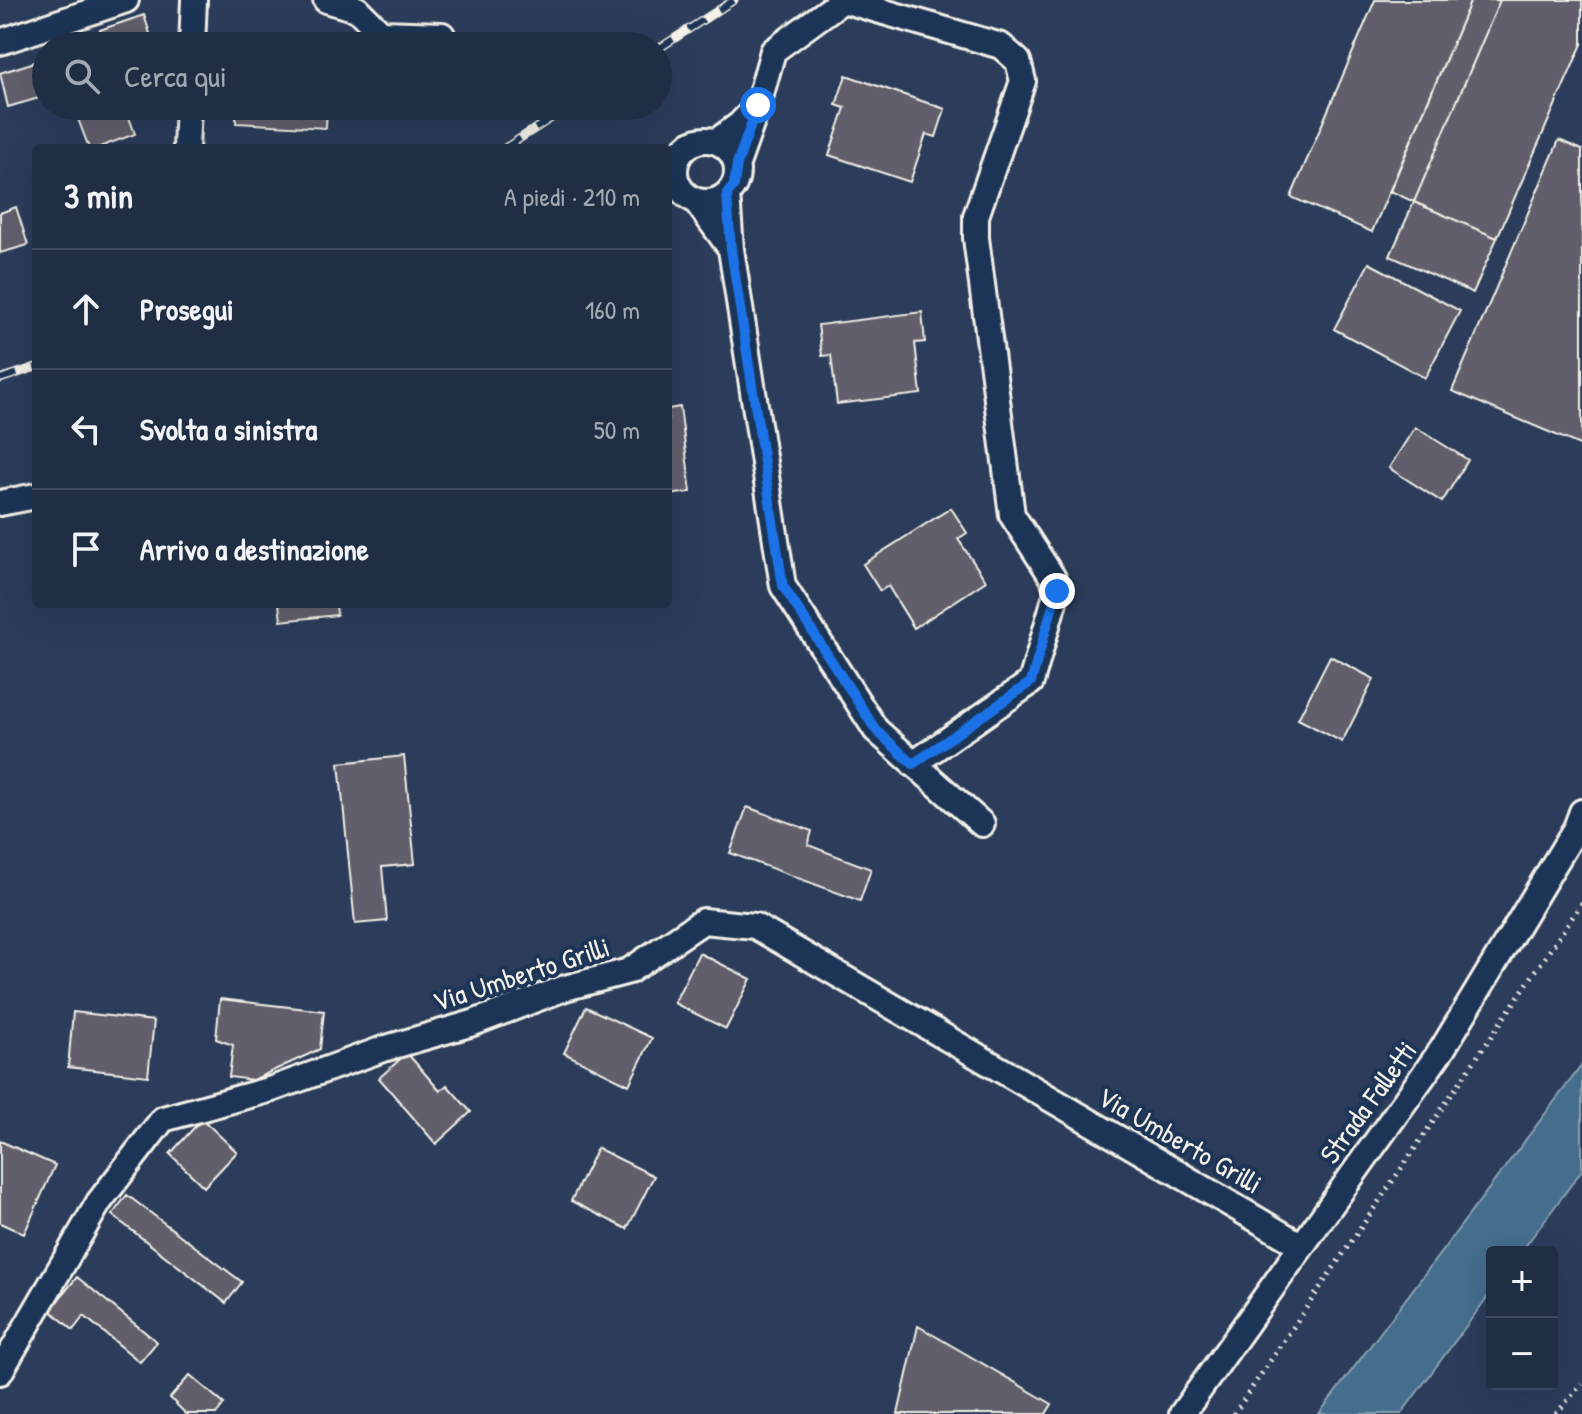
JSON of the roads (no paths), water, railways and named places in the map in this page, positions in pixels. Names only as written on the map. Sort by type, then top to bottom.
[{"type":"street","points":[[0,42],[126,0]]},
{"type":"street","points":[[193,32],[194,0]]},
{"type":"street","points":[[326,0],[357,9],[380,32]]},
{"type":"street","points":[[696,201],[718,200],[734,185],[737,164],[773,51],[843,0],[1001,46],[1018,61],[1023,81],[976,216],[976,238],[1012,515],[1053,578],[1057,591],[1031,682],[913,764]]},
{"type":"street","points":[[717,141],[739,125],[758,105]]},
{"type":"street","points":[[186,144],[187,120]]},
{"type":"street","points":[[731,249],[696,201],[672,179],[674,154],[697,140],[717,141],[726,146],[737,164]]},
{"type":"street","points":[[727,194],[731,249],[783,586],[876,730],[982,824]]},
{"type":"street","points":[[0,503],[32,497]]},
{"type":"street","name":"Strada Falletti","points":[[1182,1414],[1443,1048],[1576,828],[1582,812]]},
{"type":"street","name":"Via Umberto Grilli","points":[[0,1372],[99,1202],[163,1119],[272,1089],[383,1049],[473,1023],[565,988],[629,971],[703,921],[755,926],[1302,1246]]},
{"type":"water","points":[[1582,1065],[1582,1170],[1525,1246],[1486,1246],[1486,1299],[1401,1414],[1319,1414]]},
{"type":"railway","points":[[672,40],[734,0]]},
{"type":"railway","points":[[511,144],[548,120]]},
{"type":"railway","points":[[0,379],[32,368]]}]
